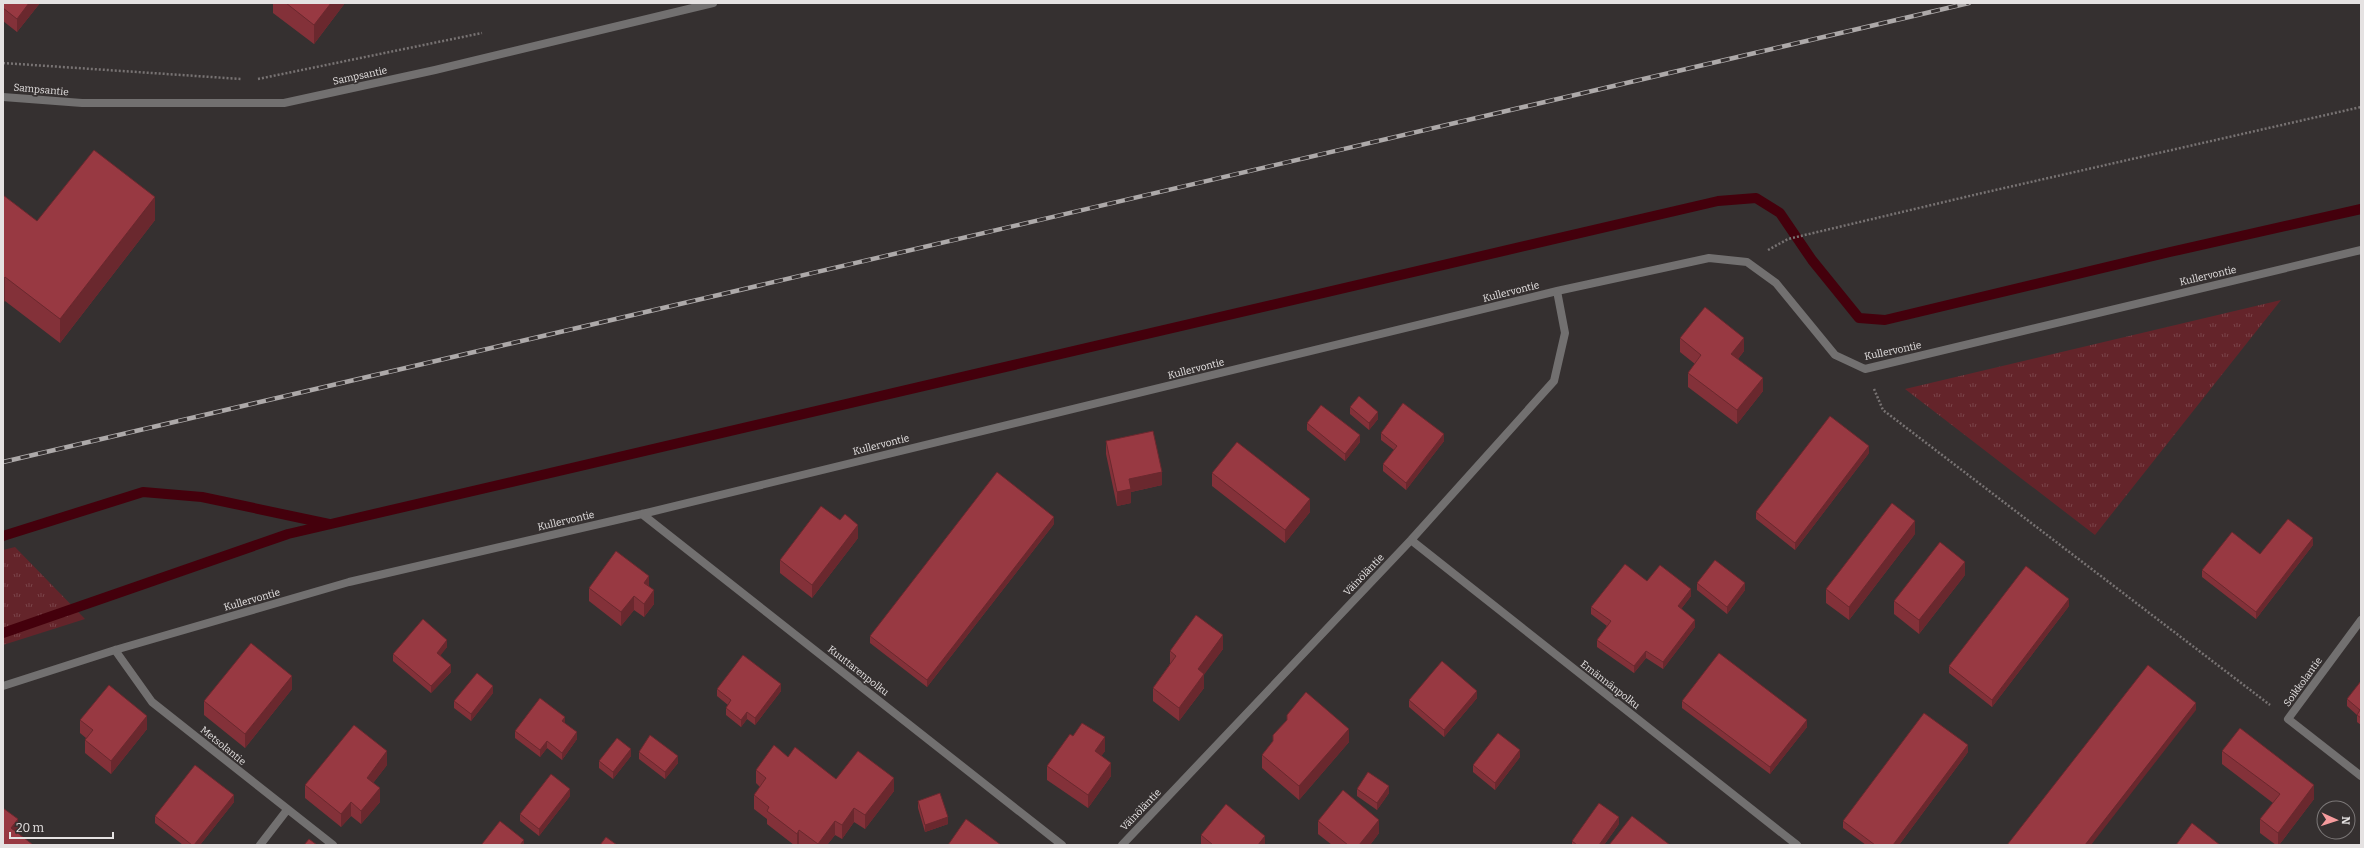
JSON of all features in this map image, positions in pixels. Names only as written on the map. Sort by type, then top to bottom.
[{"type":"street","name":"Sampsantie","points":[[3,96],[82,103],[284,103],[435,70],[713,3]]},
{"type":"street","name":"Kullervontie","points":[[3,686],[115,650],[348,582],[642,514],[1557,291],[1709,258],[1747,262],[1776,283],[1835,355],[1865,369],[2361,250]]},
{"type":"street","name":"Väinöläntie","points":[[1122,845],[1411,540],[1554,382],[1565,334],[1557,291]]},
{"type":"street","name":"Kuuttarenpolku","points":[[642,514],[1062,845]]},
{"type":"street","name":"Emännänpolku","points":[[1411,540],[1797,845]]},
{"type":"street","name":"Soikkolantie","points":[[2361,620],[2288,719],[2361,776]]},
{"type":"street","name":"Metsolantie","points":[[115,650],[152,702],[333,845]]},
{"type":"street","points":[[260,845],[287,810]]},
{"type":"path","points":[[255,79],[486,33]]},
{"type":"path","points":[[3,63],[247,79]]},
{"type":"path","points":[[1747,262],[1788,239],[2361,107]]},
{"type":"path","points":[[1865,369],[1883,410],[2288,719]]},
{"type":"green space","points":[[2281,300],[2095,535],[1905,389]]},
{"type":"green space","points":[[15,547],[85,619],[3,645],[3,550]]},
{"type":"building","points":[[3,3],[29,3],[17,19],[3,8]]},
{"type":"building","points":[[286,3],[331,3],[314,25]]},
{"type":"building","points":[[94,150],[155,197],[60,319],[5,277],[3,279],[3,195],[37,221]]},
{"type":"building","points":[[1705,307],[1744,338],[1731,354],[1763,378],[1737,410],[1688,373],[1701,355],[1680,338]]},
{"type":"building","points":[[1359,396],[1378,412],[1369,423],[1350,407]]},
{"type":"building","points":[[1403,403],[1444,434],[1406,483],[1383,464],[1397,446],[1381,433]]},
{"type":"building","points":[[1321,405],[1360,435],[1345,454],[1307,423]]},
{"type":"building","points":[[1830,416],[1869,446],[1795,543],[1756,512]]},
{"type":"building","points":[[1153,431],[1162,472],[1129,479],[1131,489],[1117,492],[1106,441]]},
{"type":"building","points":[[1237,442],[1310,499],[1285,530],[1212,473]]},
{"type":"building","points":[[997,472],[1054,517],[927,680],[870,636]]},
{"type":"building","points":[[1892,503],[1915,521],[1849,607],[1826,589]]},
{"type":"building","points":[[821,506],[840,520],[845,514],[858,525],[812,585],[780,560]]},
{"type":"building","points":[[2288,519],[2313,538],[2256,612],[2202,570],[2232,532],[2260,554]]},
{"type":"building","points":[[1940,542],[1965,562],[1919,620],[1894,601]]},
{"type":"building","points":[[616,551],[649,576],[644,583],[654,590],[644,604],[634,596],[621,612],[589,588]]},
{"type":"building","points":[[1715,560],[1745,583],[1727,607],[1697,583]]},
{"type":"building","points":[[1625,564],[1647,581],[1660,565],[1691,589],[1678,606],[1695,620],[1663,662],[1646,651],[1634,666],[1597,640],[1611,621],[1591,607]]},
{"type":"building","points":[[2026,566],[2069,599],[1992,700],[1949,666]]},
{"type":"building","points":[[1196,615],[1223,635],[1198,669],[1204,674],[1179,708],[1153,688],[1176,656],[1170,651]]},
{"type":"building","points":[[423,619],[447,640],[437,653],[451,665],[431,686],[393,654]]},
{"type":"building","points":[[251,643],[292,676],[245,734],[204,701]]},
{"type":"building","points":[[1719,653],[1807,720],[1770,767],[1682,701]]},
{"type":"building","points":[[743,655],[781,684],[755,718],[747,712],[741,720],[726,708],[731,700],[717,689]]},
{"type":"building","points":[[1442,661],[1477,691],[1444,730],[1409,700]]},
{"type":"building","points":[[2148,665],[2196,703],[2085,845],[2007,845]]},
{"type":"building","points":[[477,673],[493,686],[471,714],[454,701]]},
{"type":"building","points":[[2361,681],[2361,718],[2357,715],[2360,710],[2347,699]]},
{"type":"building","points":[[109,685],[147,716],[111,761],[85,740],[93,730],[80,720]]},
{"type":"building","points":[[1306,692],[1349,729],[1299,786],[1262,755],[1273,741],[1273,735],[1287,720],[1287,715]]},
{"type":"building","points":[[540,698],[565,717],[562,721],[577,732],[562,753],[547,741],[540,750],[515,731]]},
{"type":"building","points":[[1924,713],[1968,745],[1893,845],[1875,845],[1843,821]]},
{"type":"building","points":[[1082,723],[1105,737],[1095,751],[1111,763],[1088,795],[1047,766],[1070,734],[1073,736]]},
{"type":"building","points":[[354,725],[387,751],[367,778],[380,788],[361,811],[351,802],[341,814],[305,785]]},
{"type":"building","points":[[2240,728],[2314,785],[2278,833],[2260,819],[2280,794],[2222,751]]},
{"type":"building","points":[[1498,733],[1520,750],[1495,783],[1473,765]]},
{"type":"building","points":[[650,735],[678,756],[665,772],[639,752]]},
{"type":"building","points":[[617,738],[631,749],[613,772],[599,761]]},
{"type":"building","points":[[774,745],[788,757],[795,747],[836,779],[858,751],[894,778],[865,815],[854,808],[842,825],[835,821],[818,844],[799,830],[797,834],[767,811],[769,807],[754,795],[766,778],[756,770]]},
{"type":"building","points":[[195,765],[234,795],[194,845],[192,845],[155,816]]},
{"type":"building","points":[[1368,772],[1389,786],[1377,803],[1357,789]]},
{"type":"building","points":[[551,774],[570,789],[539,829],[520,814]]},
{"type":"building","points":[[1343,790],[1379,820],[1359,845],[1348,845],[1318,821]]},
{"type":"building","points":[[940,793],[948,817],[925,825],[918,801]]},
{"type":"building","points":[[1599,803],[1619,817],[1599,845],[1577,845],[1572,841]]},
{"type":"building","points":[[1226,804],[1265,836],[1258,845],[1213,845],[1201,835]]},
{"type":"building","points":[[3,808],[18,819],[11,828],[32,845],[3,845]]},
{"type":"building","points":[[1632,816],[1670,845],[1609,845]]},
{"type":"building","points":[[966,819],[1001,845],[948,845]]},
{"type":"building","points":[[500,821],[524,840],[520,845],[482,844]]},
{"type":"building","points":[[2192,823],[2220,845],[2176,845]]},
{"type":"building","points":[[606,837],[617,845],[600,845]]},
{"type":"building","points":[[309,839],[317,845],[304,845]]},
{"type":"waterway","points":[[3,633],[288,534],[1718,201],[1756,198],[1780,213],[1812,260],[1859,318],[1885,320],[2170,252],[2361,209]]},
{"type":"waterway","points":[[3,536],[143,492],[202,497],[329,524]]},
{"type":"railway","points":[[3,462],[1969,3]]}]
